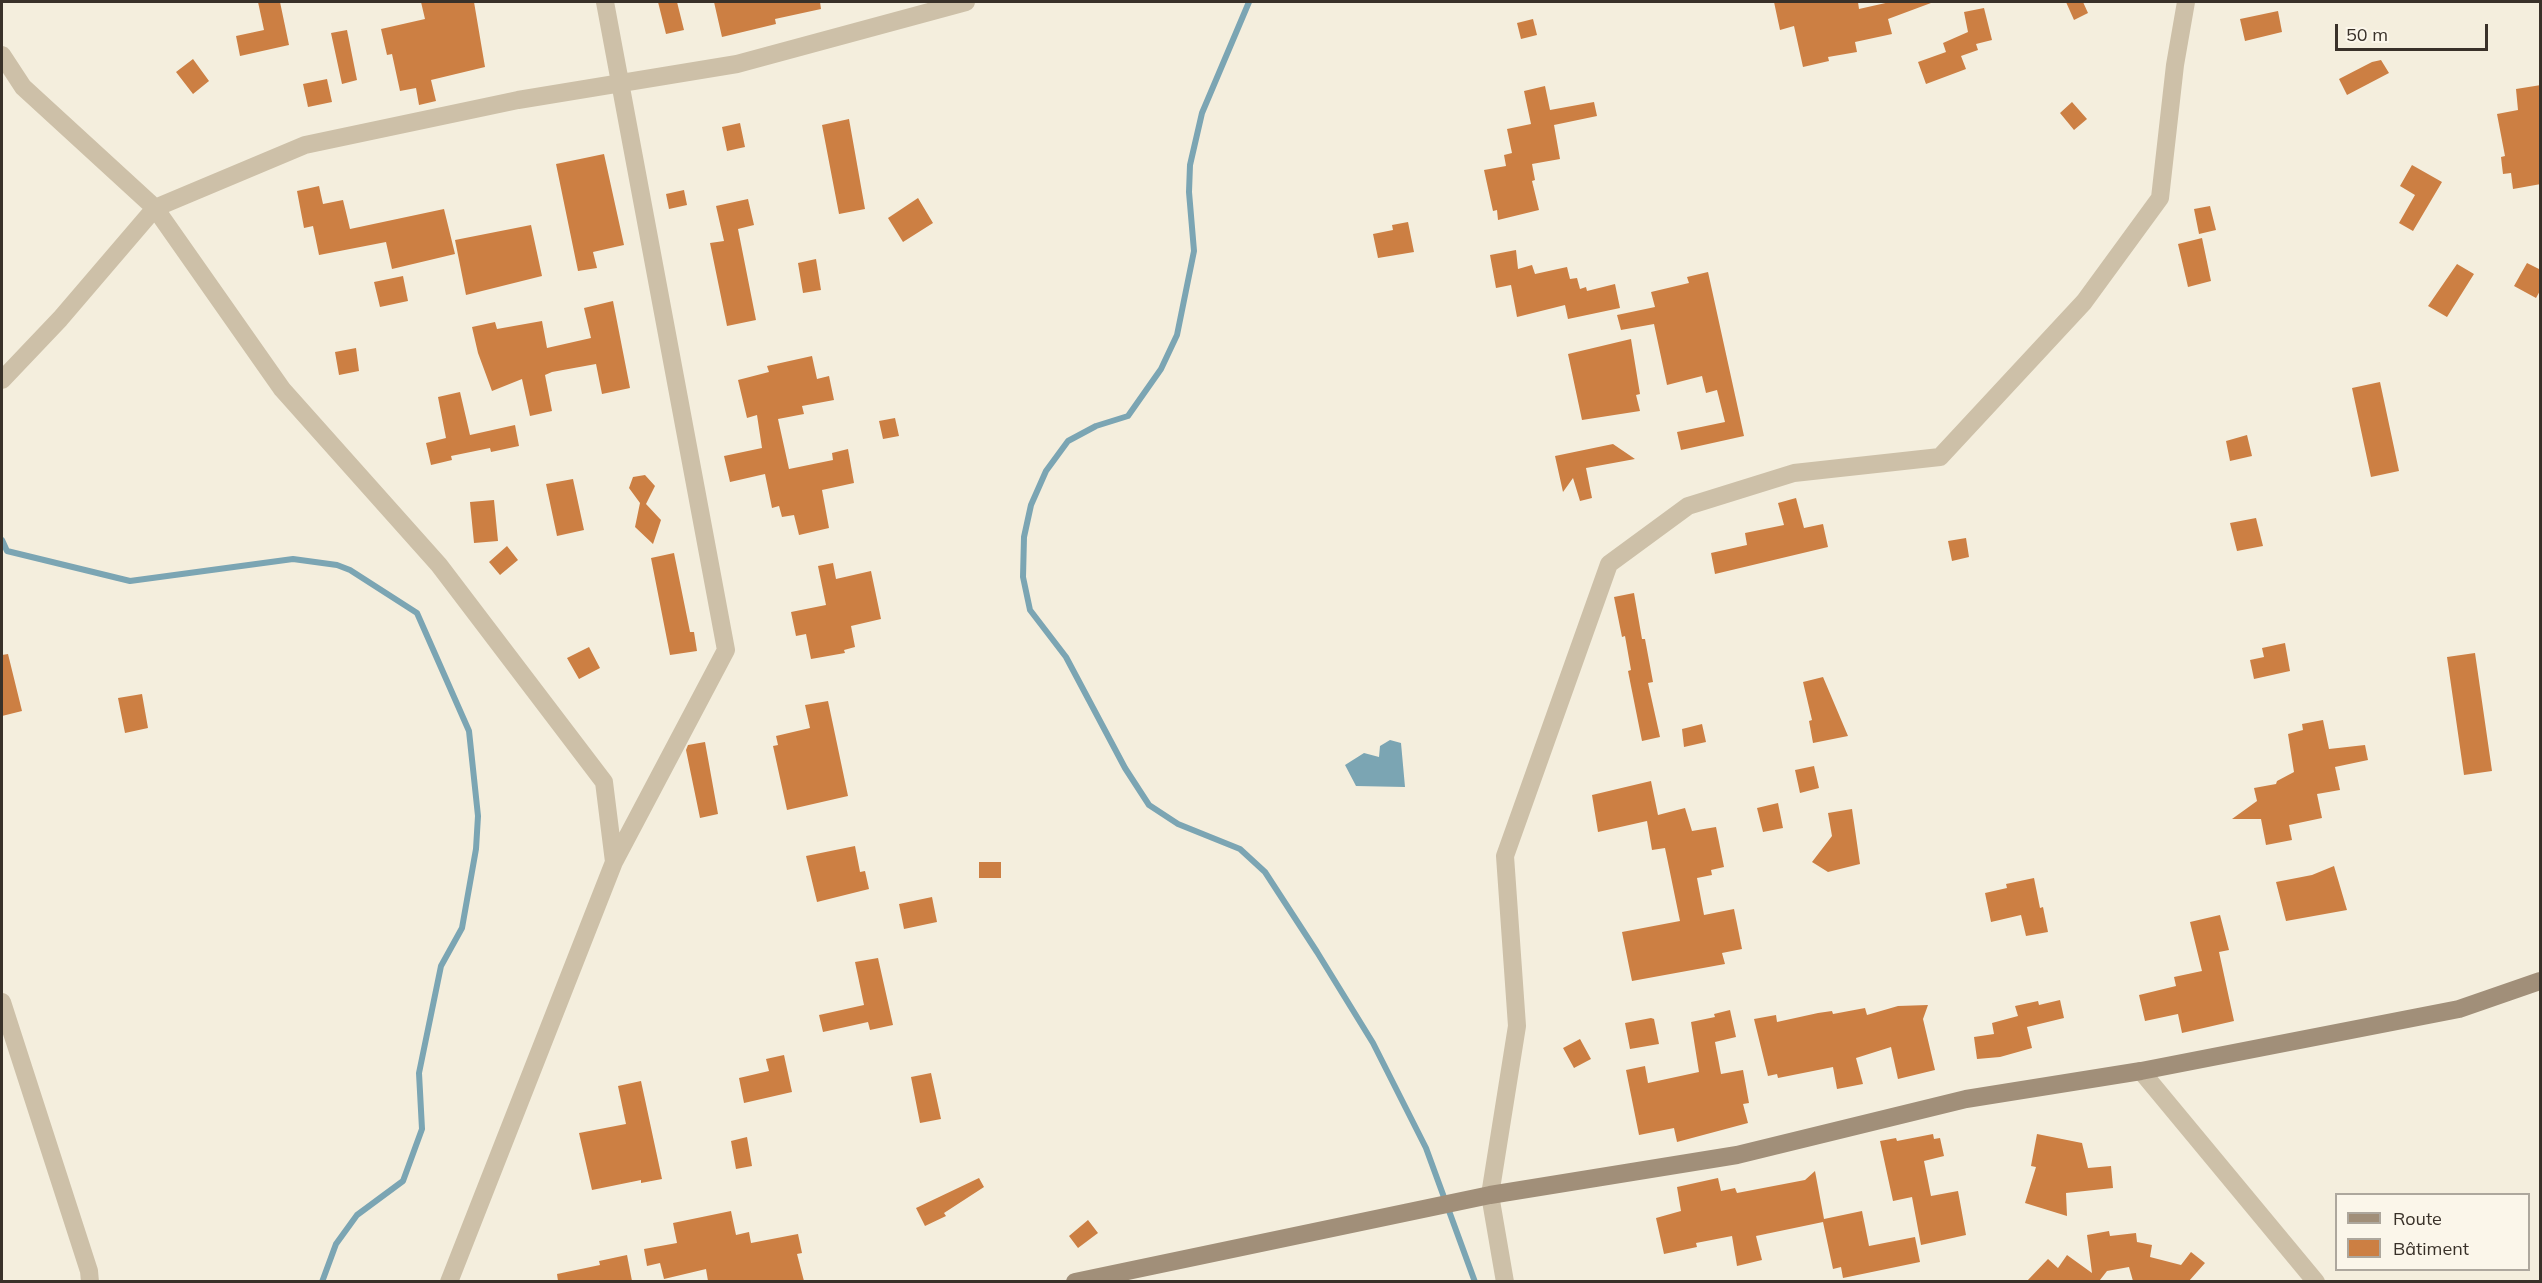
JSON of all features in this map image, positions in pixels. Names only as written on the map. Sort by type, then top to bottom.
[{"type":"street","points":[[449,1281],[614,862],[726,650],[605,2]]},
{"type":"street","points":[[2,380],[60,319],[154,208],[305,145],[518,100],[737,64],[966,2]]},
{"type":"street","points":[[1505,1281],[1490,1195],[1517,1026],[1505,856],[1610,564],[1688,506],[1794,473],[1940,457],[2084,302],[2160,198],[2175,65],[2186,2]]},
{"type":"street","points":[[2,55],[23,87],[154,208],[282,389],[439,565],[604,782],[614,862]]},
{"type":"street","points":[[1075,1281],[1490,1195],[1737,1155],[1966,1099],[2141,1071],[2459,1010],[2541,981]]},
{"type":"street","points":[[2,1002],[89,1271],[90,1281]]},
{"type":"street","points":[[2141,1071],[2316,1281]]},
{"type":"water","points":[[1390,740],[1401,743],[1405,787],[1356,786],[1345,765],[1364,753],[1379,757],[1380,746]]},
{"type":"building","points":[[258,2],[280,2],[289,45],[240,56],[236,36],[264,30]]},
{"type":"building","points":[[421,2],[474,2],[485,67],[431,80],[436,101],[419,105],[416,88],[400,91],[392,54],[387,55],[381,29],[425,19]]},
{"type":"building","points":[[658,2],[677,2],[684,30],[666,34]]},
{"type":"building","points":[[714,2],[820,2],[821,9],[775,19],[776,24],[722,37]]},
{"type":"building","points":[[1774,2],[1858,2],[1859,9],[1890,2],[1931,3],[1888,19],[1892,34],[1855,42],[1857,52],[1828,57],[1829,61],[1803,67],[1794,26],[1780,30]]},
{"type":"building","points":[[2066,2],[2083,2],[2088,13],[2074,20]]},
{"type":"building","points":[[1984,8],[1992,40],[1976,44],[1978,50],[1961,56],[1966,69],[1926,84],[1918,62],[1946,52],[1943,43],[1968,32],[1964,12]]},
{"type":"building","points":[[2278,11],[2282,32],[2245,41],[2240,19]]},
{"type":"building","points":[[1533,19],[1537,35],[1521,39],[1517,23]]},
{"type":"building","points":[[347,30],[357,80],[342,84],[331,33]]},
{"type":"building","points":[[193,59],[209,81],[193,94],[176,72]]},
{"type":"building","points":[[2381,60],[2389,73],[2347,95],[2339,79],[2372,62]]},
{"type":"building","points":[[327,79],[332,102],[308,107],[303,84]]},
{"type":"building","points":[[2541,85],[2541,184],[2513,189],[2511,173],[2503,174],[2501,157],[2505,156],[2497,114],[2518,110],[2516,89]]},
{"type":"building","points":[[1545,86],[1550,110],[1594,102],[1597,116],[1554,125],[1560,159],[1532,164],[1535,180],[1532,181],[1539,210],[1498,220],[1497,210],[1493,211],[1484,170],[1506,166],[1504,155],[1512,153],[1507,129],[1531,124],[1524,91]]},
{"type":"building","points":[[2072,102],[2087,119],[2074,130],[2060,113]]},
{"type":"building","points":[[849,119],[865,209],[839,214],[822,125]]},
{"type":"building","points":[[740,123],[745,147],[727,151],[722,127]]},
{"type":"building","points":[[604,154],[624,245],[593,252],[597,268],[578,271],[556,164]]},
{"type":"building","points":[[2412,165],[2442,182],[2413,231],[2399,223],[2415,195],[2400,186]]},
{"type":"building","points":[[319,186],[323,204],[343,200],[350,229],[444,209],[455,254],[392,269],[386,242],[319,255],[313,226],[304,228],[297,191]]},
{"type":"building","points":[[684,190],[687,205],[669,209],[666,194]]},
{"type":"building","points":[[918,198],[933,223],[903,242],[888,218]]},
{"type":"building","points":[[748,199],[754,225],[738,229],[756,320],[727,326],[710,243],[724,241],[716,206]]},
{"type":"building","points":[[2210,206],[2216,230],[2199,234],[2194,209]]},
{"type":"building","points":[[1408,222],[1414,252],[1378,258],[1373,234],[1393,230],[1392,225]]},
{"type":"building","points":[[531,225],[542,276],[466,295],[455,240]]},
{"type":"building","points":[[2202,238],[2211,281],[2188,287],[2178,244]]},
{"type":"building","points":[[1516,250],[1518,269],[1532,265],[1535,274],[1567,267],[1570,279],[1577,278],[1580,289],[1586,287],[1587,291],[1615,284],[1620,308],[1568,319],[1565,305],[1517,317],[1511,285],[1496,288],[1490,255]]},
{"type":"building","points":[[816,259],[821,290],[803,293],[798,263]]},
{"type":"building","points":[[2527,263],[2541,270],[2541,289],[2536,298],[2514,286]]},
{"type":"building","points":[[2457,264],[2474,274],[2447,317],[2428,306]]},
{"type":"building","points":[[1708,272],[1744,436],[1681,450],[1677,432],[1725,422],[1717,390],[1706,393],[1702,376],[1667,385],[1654,324],[1621,330],[1617,315],[1655,307],[1651,292],[1689,283],[1687,277]]},
{"type":"building","points":[[403,276],[408,301],[380,307],[374,282]]},
{"type":"building","points":[[613,301],[630,388],[602,394],[596,364],[552,372],[545,375],[552,411],[530,416],[522,379],[492,391],[478,353],[472,327],[495,322],[497,329],[542,321],[547,348],[591,338],[584,308]]},
{"type":"building","points":[[1631,339],[1640,394],[1636,395],[1640,411],[1582,420],[1568,354]]},
{"type":"building","points":[[356,348],[359,371],[339,375],[335,352]]},
{"type":"building","points":[[812,356],[817,379],[829,376],[834,400],[802,406],[804,414],[778,419],[789,469],[833,460],[832,453],[848,449],[854,483],[822,490],[829,528],[799,535],[794,515],[782,517],[779,506],[772,508],[765,474],[730,482],[724,456],[762,448],[757,415],[747,418],[738,380],[769,372],[767,366]]},
{"type":"building","points":[[2380,382],[2399,471],[2371,477],[2352,388]]},
{"type":"building","points":[[460,392],[470,435],[515,425],[519,446],[491,452],[490,448],[451,456],[452,460],[431,465],[426,443],[446,438],[438,397]]},
{"type":"building","points":[[895,418],[899,436],[883,439],[879,421]]},
{"type":"building","points":[[2247,435],[2252,456],[2230,461],[2226,441]]},
{"type":"building","points":[[1613,444],[1635,459],[1586,468],[1592,498],[1580,501],[1573,478],[1563,492],[1555,456]]},
{"type":"building","points":[[645,475],[655,486],[646,504],[661,520],[653,544],[635,527],[640,503],[629,488],[633,477]]},
{"type":"building","points":[[573,479],[584,530],[557,536],[546,484]]},
{"type":"building","points":[[1796,498],[1804,528],[1823,524],[1828,547],[1715,574],[1711,553],[1747,545],[1745,533],[1784,525],[1778,503]]},
{"type":"building","points":[[494,500],[498,541],[474,543],[470,502]]},
{"type":"building","points":[[2256,518],[2263,546],[2237,551],[2230,523]]},
{"type":"building","points":[[1966,538],[1969,557],[1952,561],[1948,541]]},
{"type":"building","points":[[507,546],[518,560],[500,575],[489,562]]},
{"type":"building","points":[[674,553],[690,632],[694,632],[697,651],[670,655],[651,558]]},
{"type":"building","points":[[833,563],[836,579],[871,571],[881,619],[851,626],[855,647],[844,650],[845,653],[811,659],[806,634],[796,636],[791,612],[826,605],[818,566]]},
{"type":"building","points":[[1634,593],[1653,682],[1648,683],[1660,737],[1642,741],[1628,671],[1631,670],[1625,636],[1622,637],[1614,597]]},
{"type":"building","points":[[2285,643],[2290,671],[2254,679],[2250,660],[2264,657],[2262,648]]},
{"type":"building","points":[[589,647],[600,668],[579,679],[567,658]]},
{"type":"building","points":[[2475,653],[2492,771],[2464,775],[2447,657]]},
{"type":"building","points":[[8,654],[22,711],[2,716],[2,655]]},
{"type":"building","points":[[1823,677],[1848,736],[1813,743],[1809,721],[1812,720],[1803,682]]},
{"type":"building","points":[[142,694],[148,728],[125,733],[118,698]]},
{"type":"building","points":[[828,701],[848,796],[787,810],[773,746],[778,745],[776,736],[810,728],[805,705]]},
{"type":"building","points":[[2323,720],[2329,749],[2365,745],[2368,760],[2335,767],[2340,790],[2317,794],[2322,818],[2289,825],[2292,840],[2266,845],[2261,819],[2232,819],[2257,801],[2254,788],[2276,784],[2277,781],[2294,772],[2288,734],[2303,730],[2302,724]]},
{"type":"building","points":[[1702,724],[1706,742],[1684,747],[1682,729]]},
{"type":"building","points":[[705,742],[718,814],[700,818],[686,750],[688,745]]},
{"type":"building","points":[[1814,766],[1819,788],[1800,793],[1795,770]]},
{"type":"building","points":[[1651,781],[1658,815],[1685,808],[1692,831],[1716,827],[1724,867],[1711,870],[1712,875],[1697,878],[1704,915],[1734,909],[1742,949],[1722,953],[1725,964],[1632,981],[1622,932],[1680,921],[1665,848],[1652,850],[1647,821],[1598,832],[1592,795]]},
{"type":"building","points":[[1778,803],[1783,828],[1763,832],[1757,808]]},
{"type":"building","points":[[1852,809],[1860,864],[1828,872],[1812,862],[1832,836],[1828,813]]},
{"type":"building","points":[[855,846],[860,872],[865,871],[869,889],[817,902],[806,856]]},
{"type":"building","points":[[979,862],[1001,862],[1001,878],[979,878]]},
{"type":"building","points":[[2334,866],[2347,910],[2286,921],[2276,882],[2312,875]]},
{"type":"building","points":[[2034,878],[2048,932],[2026,936],[2021,915],[1991,922],[1985,893],[2007,888],[2006,884]]},
{"type":"building","points":[[932,897],[937,922],[904,929],[899,904]]},
{"type":"building","points":[[2220,915],[2229,950],[2219,952],[2234,1021],[2182,1033],[2178,1014],[2145,1021],[2139,995],[2176,986],[2174,977],[2202,971],[2190,922]]},
{"type":"building","points":[[878,958],[893,1025],[870,1030],[868,1022],[823,1032],[819,1015],[864,1005],[855,962]]},
{"type":"building","points":[[2060,1000],[2064,1018],[2027,1027],[2032,1048],[2000,1057],[1977,1059],[1974,1037],[1994,1034],[1992,1023],[2018,1016],[2015,1006],[2038,1001],[2039,1005]]},
{"type":"building","points":[[1928,1005],[1923,1019],[1935,1070],[1898,1079],[1891,1047],[1856,1058],[1863,1084],[1837,1089],[1833,1067],[1778,1078],[1777,1074],[1768,1076],[1754,1019],[1776,1015],[1777,1022],[1818,1013],[1832,1011],[1833,1014],[1865,1008],[1867,1015],[1898,1006]]},
{"type":"building","points":[[1730,1010],[1736,1037],[1715,1042],[1721,1074],[1743,1070],[1749,1103],[1743,1104],[1748,1123],[1677,1142],[1674,1128],[1639,1135],[1626,1070],[1645,1066],[1648,1083],[1699,1072],[1691,1022],[1715,1017],[1714,1014]]},
{"type":"building","points":[[1654,1019],[1659,1044],[1630,1049],[1625,1023]]},
{"type":"building","points":[[1580,1039],[1591,1059],[1574,1068],[1563,1048]]},
{"type":"building","points":[[784,1055],[792,1092],[744,1103],[739,1078],[769,1071],[766,1059]]},
{"type":"building","points":[[931,1073],[941,1119],[920,1123],[911,1077]]},
{"type":"building","points":[[641,1081],[662,1179],[641,1183],[641,1180],[592,1190],[579,1133],[626,1124],[618,1086]]},
{"type":"building","points":[[1933,1134],[1934,1139],[1940,1138],[1944,1156],[1924,1161],[1931,1196],[1958,1191],[1966,1235],[1921,1245],[1912,1197],[1893,1201],[1880,1141],[1896,1138],[1897,1141]]},
{"type":"building","points":[[2037,1134],[2082,1143],[2088,1168],[2111,1166],[2113,1188],[2066,1193],[2067,1216],[2025,1203],[2036,1167],[2031,1166]]},
{"type":"building","points":[[747,1137],[752,1166],[736,1169],[731,1141]]},
{"type":"building","points":[[1815,1171],[1824,1219],[1862,1211],[1869,1246],[1915,1237],[1920,1262],[1843,1278],[1841,1267],[1833,1269],[1823,1222],[1756,1236],[1762,1260],[1737,1266],[1732,1236],[1696,1243],[1697,1247],[1664,1254],[1656,1218],[1681,1211],[1677,1187],[1718,1178],[1721,1191],[1735,1188],[1737,1193],[1805,1180]]},
{"type":"building","points":[[979,1178],[984,1187],[944,1213],[946,1216],[925,1226],[916,1208]]},
{"type":"building","points":[[731,1211],[736,1235],[749,1232],[751,1243],[798,1234],[802,1253],[797,1254],[804,1281],[708,1281],[706,1269],[664,1279],[660,1263],[647,1266],[644,1249],[677,1243],[673,1223]]},
{"type":"building","points":[[1088,1220],[1098,1233],[1078,1248],[1069,1236]]},
{"type":"building","points":[[2109,1231],[2110,1236],[2136,1233],[2137,1242],[2152,1245],[2150,1257],[2181,1265],[2191,1252],[2205,1263],[2189,1281],[2133,1281],[2129,1267],[2107,1271],[2100,1280],[2103,1281],[2027,1281],[2048,1259],[2058,1268],[2067,1255],[2092,1273],[2087,1235]]},
{"type":"building","points":[[627,1255],[632,1281],[558,1281],[557,1274],[600,1265],[599,1261]]},
{"type":"waterway","points":[[1249,2],[1202,113],[1190,165],[1189,192],[1194,251],[1177,335],[1161,369],[1128,416],[1096,426],[1068,441],[1046,471],[1031,505],[1024,537],[1023,577],[1030,610],[1066,657],[1125,768],[1149,805],[1178,824],[1240,849],[1265,872],[1317,952],[1373,1043],[1426,1148],[1475,1282]]},
{"type":"waterway","points":[[2,540],[7,551],[130,581],[293,559],[337,565],[350,570],[417,613],[469,731],[478,816],[476,849],[462,928],[441,966],[419,1073],[422,1129],[403,1181],[357,1215],[336,1244],[322,1282]]}]
